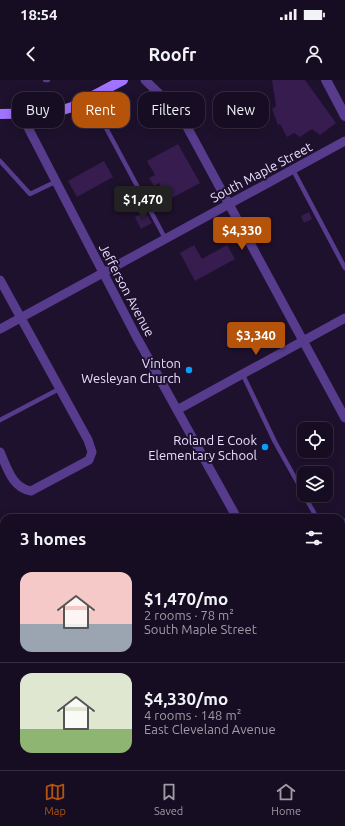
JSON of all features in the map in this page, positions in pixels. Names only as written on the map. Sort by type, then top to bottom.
[{"type":"main road","points":[[101,92],[123,80]]},
{"type":"main road","points":[[0,114],[12,114]]},
{"type":"street","points":[[145,80],[181,118],[345,418]]},
{"type":"street","points":[[326,80],[345,116]]},
{"type":"street","name":"Jefferson Avenue","points":[[28,128],[103,272],[235,514]]},
{"type":"street","name":"South Maple Street","points":[[0,329],[345,141]]},
{"type":"street","points":[[0,280],[61,388],[88,440],[92,452],[89,460],[31,491],[25,490],[16,484],[0,452]]},
{"type":"street","points":[[177,410],[304,342],[345,318]]},
{"type":"lane","points":[[106,128],[165,238]]},
{"type":"lane","points":[[0,161],[30,194],[55,182]]},
{"type":"lane","points":[[293,170],[345,268]]},
{"type":"lane","points":[[243,375],[297,482]]},
{"type":"lane","points":[[0,420],[61,388]]},
{"type":"lane","points":[[308,502],[315,514]]},
{"type":"building","points":[[272,80],[305,80],[336,123],[320,135],[312,129],[300,137],[294,133],[287,137],[280,124],[278,125],[272,109],[276,106]]},
{"type":"building","points":[[178,144],[200,183],[168,200],[159,183],[154,186],[149,178],[155,175],[147,161]]},
{"type":"building","points":[[104,161],[113,177],[77,197],[68,181]]},
{"type":"building","points":[[145,212],[152,223],[141,229],[135,217]]},
{"type":"building","points":[[309,212],[312,219],[304,223],[301,216]]},
{"type":"building","points":[[194,245],[202,259],[227,245],[235,259],[195,281],[180,253]]},
{"type":"place","name":"Vinton Wesleyan Church","points":[[189,370]]},
{"type":"place","name":"Roland E Cook Elementary School","points":[[265,447]]}]
